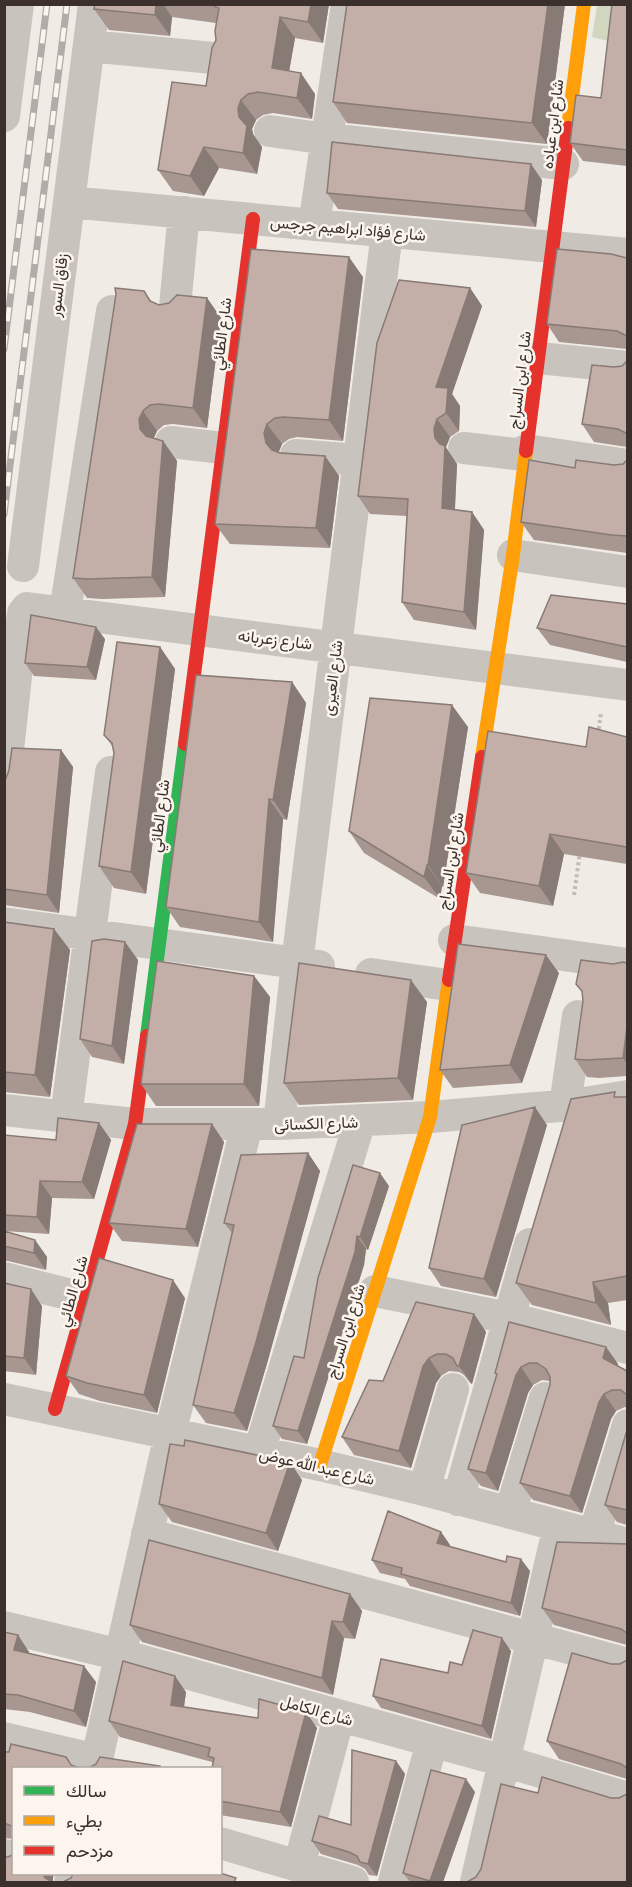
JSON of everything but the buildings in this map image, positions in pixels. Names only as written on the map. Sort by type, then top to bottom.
[{"type":"street","points":[[4,116],[18,4]]},
{"type":"street","name":"زقاق السور","points":[[22,566],[94,4]]},
{"type":"street","points":[[314,225],[347,4]]},
{"type":"street","name":"شارع ابن عباده","points":[[553,248],[584,4]]},
{"type":"street","points":[[89,46],[213,58]]},
{"type":"street","points":[[270,131],[563,164]]},
{"type":"street","name":"شارع فؤاد ابراهيم جرجس","points":[[69,202],[627,254]]},
{"type":"street","points":[[175,307],[184,212]]},
{"type":"street","name":"شارع الطائي","points":[[55,1409],[135,1124],[252,219]]},
{"type":"street","name":"شارع العيرى","points":[[279,1124],[387,232]]},
{"type":"street","name":"شارع ابن السراج","points":[[320,1465],[430,1117],[454,940],[513,555],[553,248]]},
{"type":"street","points":[[65,612],[112,311]]},
{"type":"street","points":[[538,358],[627,367]]},
{"type":"street","points":[[171,442],[223,448]]},
{"type":"street","points":[[464,447],[627,465]]},
{"type":"street","points":[[296,455],[359,460]]},
{"type":"street","points":[[513,555],[627,572]]},
{"type":"street","name":"شارع زعربانه","points":[[4,786],[23,612],[29,607],[617,683]]},
{"type":"street","points":[[66,1117],[111,772]]},
{"type":"street","points":[[4,922],[448,985]]},
{"type":"street","points":[[454,940],[627,964]]},
{"type":"street","points":[[562,1138],[578,1016]]},
{"type":"street","name":"شارع الكسائى","points":[[4,1110],[135,1124],[247,1125],[430,1117],[568,1105],[627,1096]]},
{"type":"street","points":[[259,1452],[360,1121]]},
{"type":"street","points":[[4,1738],[96,1764],[170,1434],[247,1125]]},
{"type":"street","points":[[458,1500],[538,1217]]},
{"type":"street","points":[[4,1278],[87,1299]]},
{"type":"street","points":[[375,1291],[509,1317],[627,1348]]},
{"type":"street","points":[[424,1490],[453,1389]]},
{"type":"street","points":[[510,1513],[545,1398]]},
{"type":"street","name":"شارع عبد الله عوض","points":[[4,1399],[320,1465],[627,1544]]},
{"type":"street","points":[[594,1535],[626,1438]]},
{"type":"street","points":[[476,1882],[559,1526]]},
{"type":"street","points":[[147,1534],[627,1664]]},
{"type":"street","name":"شارع الكامل","points":[[4,1627],[121,1655],[504,1761],[627,1798]]},
{"type":"street","points":[[299,1866],[339,1716]]},
{"type":"street","points":[[394,1882],[432,1742]]},
{"type":"street","points":[[222,1844],[353,1882]]},
{"type":"path","points":[[597,741],[617,683]]},
{"type":"path","points":[[574,895],[581,848]]},
{"type":"green space","points":[[597,5],[622,5],[616,43],[592,37]]},
{"type":"railway","points":[[4,349],[47,4]]},
{"type":"railway","points":[[4,514],[67,4]]},
{"type":"traffic: fast","points":[[147,1036],[185,744]]},
{"type":"traffic: slow","points":[[568,128],[584,4]]},
{"type":"traffic: slow","points":[[482,757],[513,555],[526,451]]},
{"type":"traffic: slow","points":[[320,1465],[430,1117],[449,980]]},
{"type":"traffic: jam","points":[[526,451],[568,128]]},
{"type":"traffic: jam","points":[[185,744],[253,219]]},
{"type":"traffic: jam","points":[[449,980],[482,757]]},
{"type":"traffic: jam","points":[[55,1409],[135,1124],[147,1036]]}]
